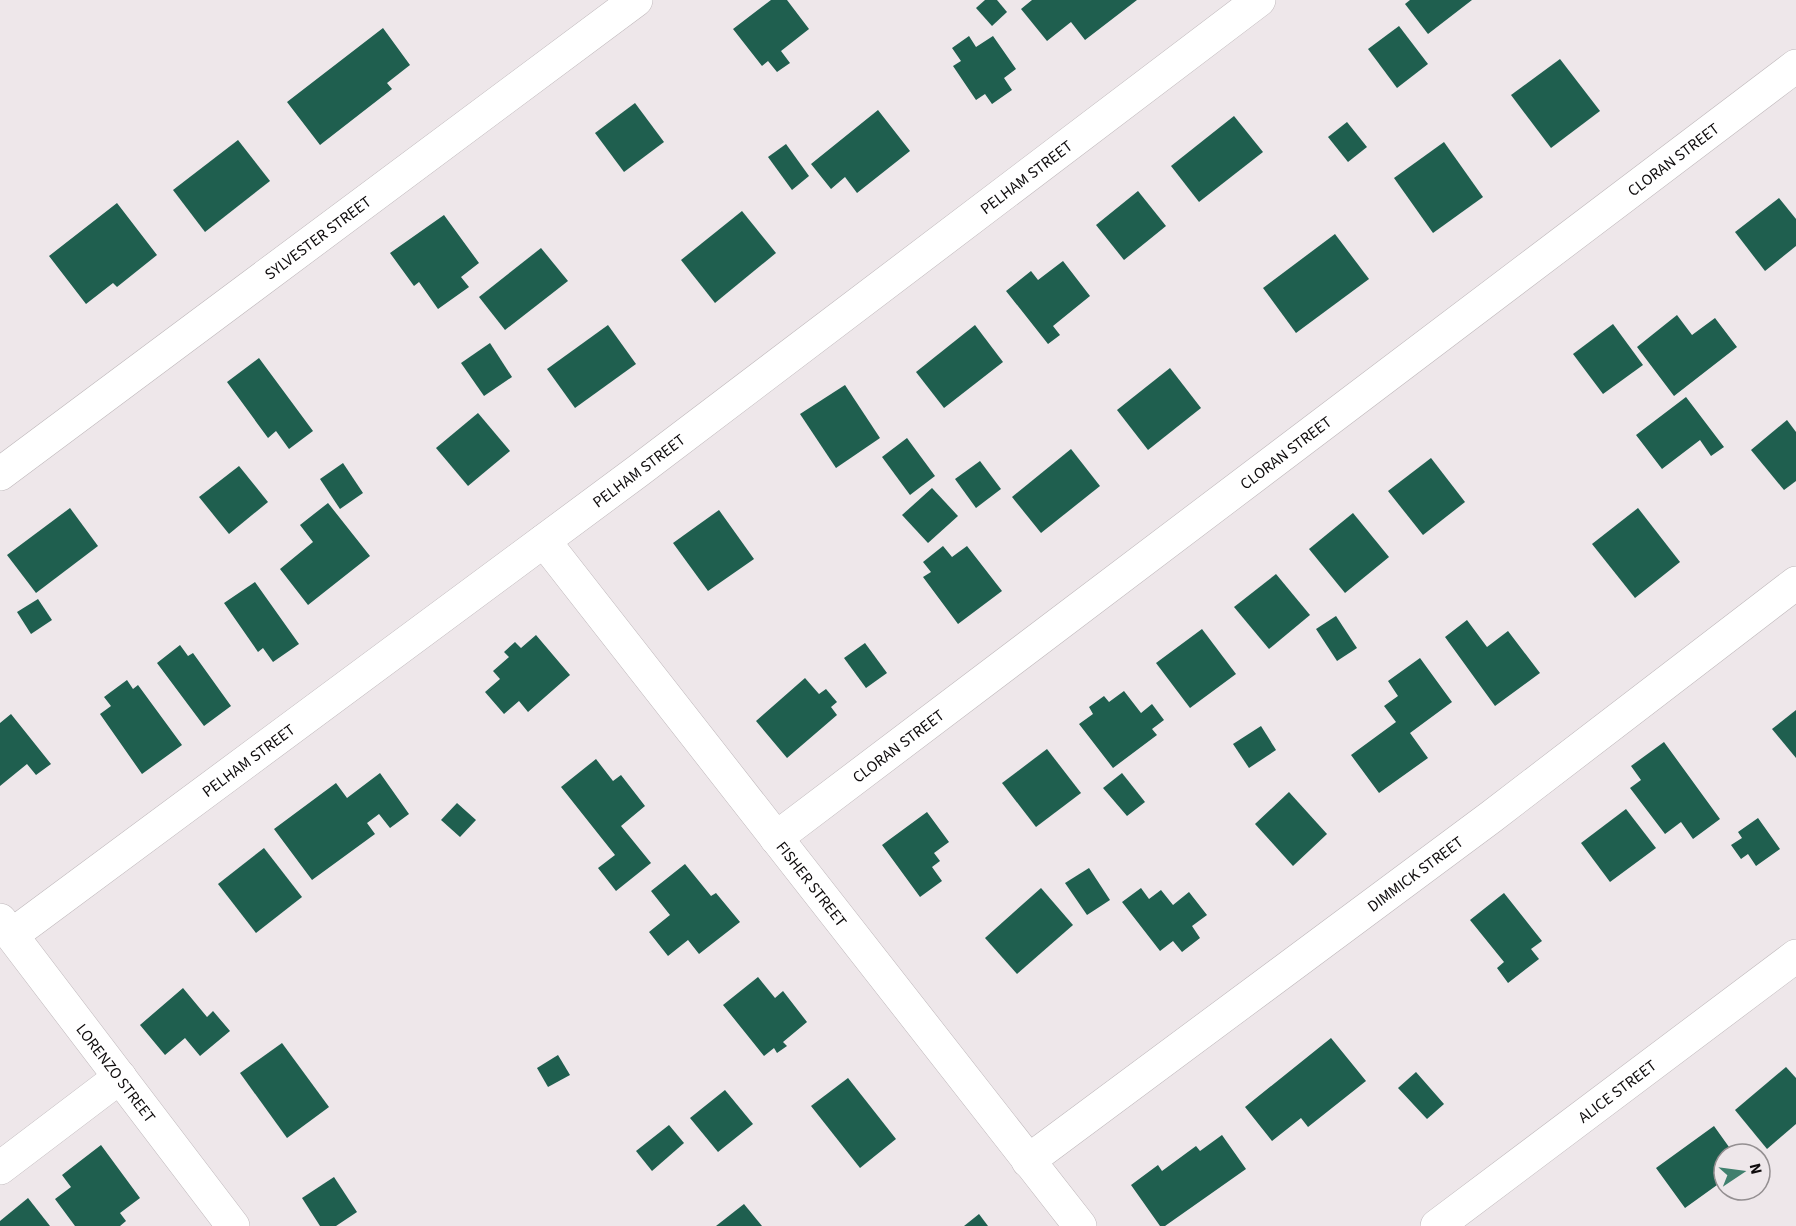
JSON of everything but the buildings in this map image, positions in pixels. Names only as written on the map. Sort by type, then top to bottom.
[{"type":"street","name":"SYLVESTER STREET","points":[[0,474],[636,0]]},
{"type":"street","name":"PELHAM STREET","points":[[6,927],[544,541],[1259,0]]},
{"type":"street","name":"CLORAN STREET","points":[[776,838],[1796,66]]},
{"type":"street","name":"FISHER STREET","points":[[544,541],[1080,1226]]},
{"type":"street","name":"DIMMICK STREET","points":[[1028,1161],[1491,817],[1796,583]]},
{"type":"street","name":"LORENZO STREET","points":[[6,927],[233,1226]]},
{"type":"street","name":"ALICE STREET","points":[[1437,1226],[1796,956]]},
{"type":"street","points":[[0,1168],[120,1077]]}]
